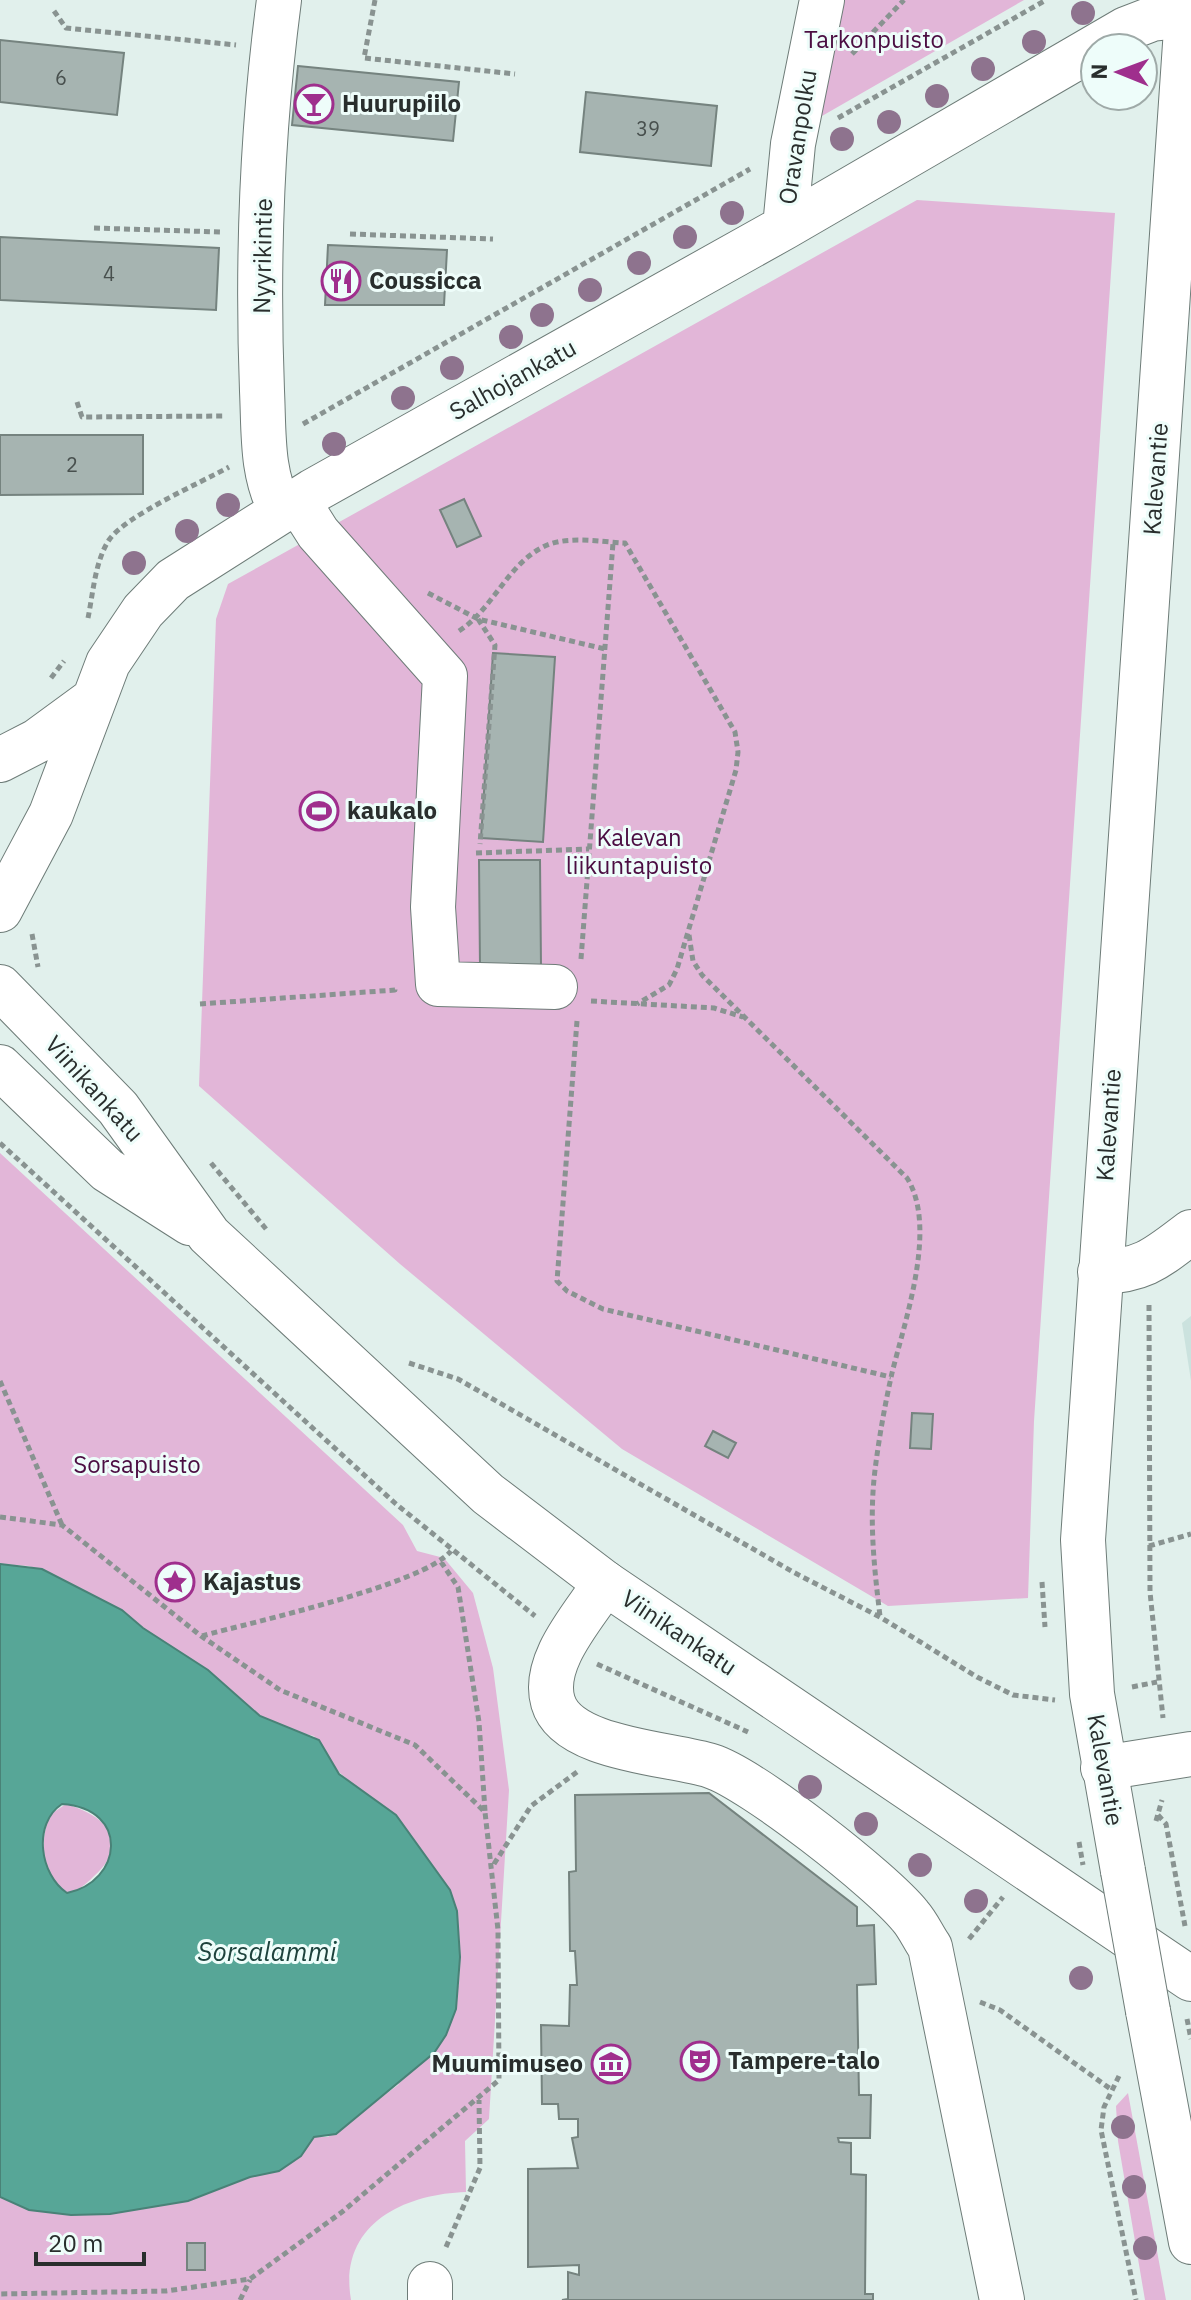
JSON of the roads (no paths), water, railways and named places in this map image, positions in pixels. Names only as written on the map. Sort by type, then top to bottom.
[{"type":"main road","name":"Nyyrikintie","points":[[279,0],[269,77],[264,186],[261,357],[269,488],[318,533],[445,676],[433,907],[438,984],[573,994]]},
{"type":"main road","name":"Oravanpolku","points":[[785,227],[793,144],[822,0]]},
{"type":"main road","name":"Salhojankatu","points":[[18,919],[51,814],[93,700],[116,649],[156,596],[191,567],[289,505],[785,227],[1126,29],[1188,8]]},
{"type":"main road","name":"Kalevantie","points":[[1188,8],[1100,1272],[1083,1565],[1086,1638],[1103,1768],[1191,2242]]},
{"type":"main road","points":[[0,760],[37,741],[93,700]]},
{"type":"main road","name":"Viinikankatu","points":[[0,987],[118,1108],[209,1235]]},
{"type":"main road","name":"Viinikankatu","points":[[0,1067],[107,1170],[209,1235],[488,1494],[605,1583],[1191,1979]]},
{"type":"main road","points":[[1100,1272],[1124,1271],[1149,1264],[1191,1232]]},
{"type":"main road","points":[[605,1583],[552,1667],[553,1702],[558,1713],[576,1730],[626,1747],[687,1759],[741,1781],[854,1865],[910,1915],[930,1947],[1002,2300]]},
{"type":"main road","points":[[1103,1768],[1178,1756]]},
{"type":"water","name":"Sorsalammi","points":[[0,1564],[42,1569],[122,1610],[143,1628],[208,1670],[260,1716],[319,1740],[339,1774],[396,1815],[450,1890],[457,1911],[460,1957],[456,2009],[446,2035],[434,2053],[336,2134],[314,2137],[301,2156],[279,2171],[250,2177],[188,2201],[110,2214],[71,2215],[29,2210],[0,2197]],"holes":[[[62,1804],[84,1809],[100,1818],[108,1831],[111,1846],[108,1861],[99,1875],[85,1886],[67,1893],[51,1874],[43,1849],[43,1836],[52,1813]]]},
{"type":"place","name":"Huurupiilo","points":[[314,104]]},
{"type":"place","name":"Coussicca","points":[[341,281]]},
{"type":"place","name":"kaukalo","points":[[319,811]]},
{"type":"place","name":"Kajastus","points":[[175,1582]]},
{"type":"place","name":"Tampere-talo","points":[[700,2061]]},
{"type":"place","name":"Muumimuseo","points":[[611,2064]]},
{"type":"park label","name":"Tarkonpuisto","points":[[874,40]]},
{"type":"park label","name":"Kalevan liikuntapuisto","points":[[639,852]]},
{"type":"park label","name":"Sorsapuisto","points":[[137,1465]]}]
